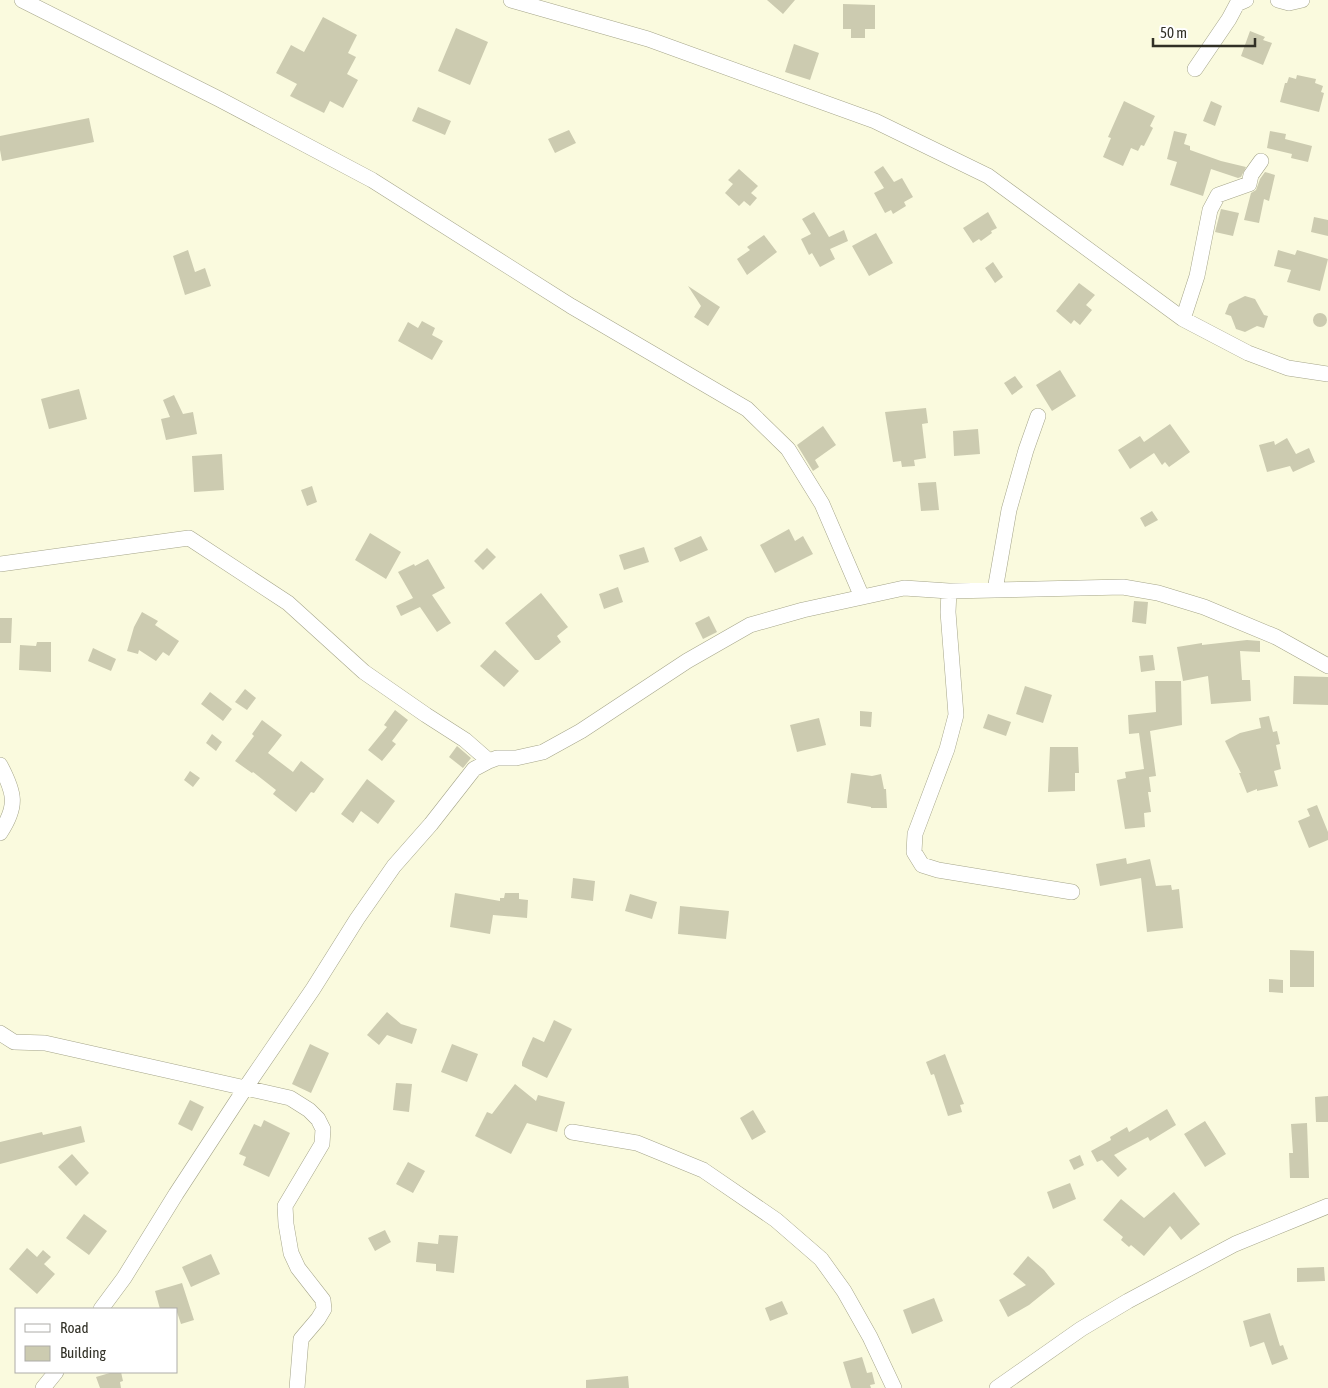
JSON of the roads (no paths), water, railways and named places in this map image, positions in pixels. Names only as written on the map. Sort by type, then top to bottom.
[{"type":"street","points":[[22,0],[219,99],[372,180],[571,306],[747,409],[788,449],[822,504],[862,597]]},
{"type":"street","points":[[511,0],[648,39],[875,121],[988,176],[1183,319],[1248,353],[1288,368],[1328,374]]},
{"type":"street","points":[[1195,69],[1237,4],[1246,0]]},
{"type":"street","points":[[1278,0],[1289,3],[1302,0]]},
{"type":"street","points":[[1183,319],[1197,276],[1213,201],[1218,195],[1249,184],[1252,175],[1261,161]]},
{"type":"street","points":[[994,590],[1009,510],[1038,416]]},
{"type":"street","points":[[0,564],[189,538],[288,603],[364,672],[465,740],[489,761]]},
{"type":"street","points":[[103,1308],[124,1278],[246,1087],[394,866],[431,824],[474,769],[489,761],[497,758],[516,758],[543,752],[581,731],[688,661],[750,625],[803,610],[904,588],[949,591],[1123,587],[1158,593],[1204,608],[1276,637],[1328,666]]},
{"type":"street","points":[[949,591],[948,612],[956,715],[947,749],[915,834],[914,852],[922,865],[938,870],[1072,892]]},
{"type":"street","points":[[0,765],[8,779],[14,798],[9,820],[0,833]]},
{"type":"street","points":[[0,1033],[14,1042],[45,1043],[290,1098],[309,1110],[318,1119],[323,1129],[322,1144],[285,1206],[291,1253],[298,1268],[323,1300],[324,1309],[301,1339],[297,1388]]},
{"type":"street","points":[[572,1132],[637,1143],[703,1170],[776,1220],[821,1259],[844,1290],[870,1337],[894,1388]]},
{"type":"street","points":[[998,1388],[1081,1328],[1128,1301],[1234,1244],[1328,1206]]},
{"type":"street","points":[[43,1388],[55,1373]]}]
